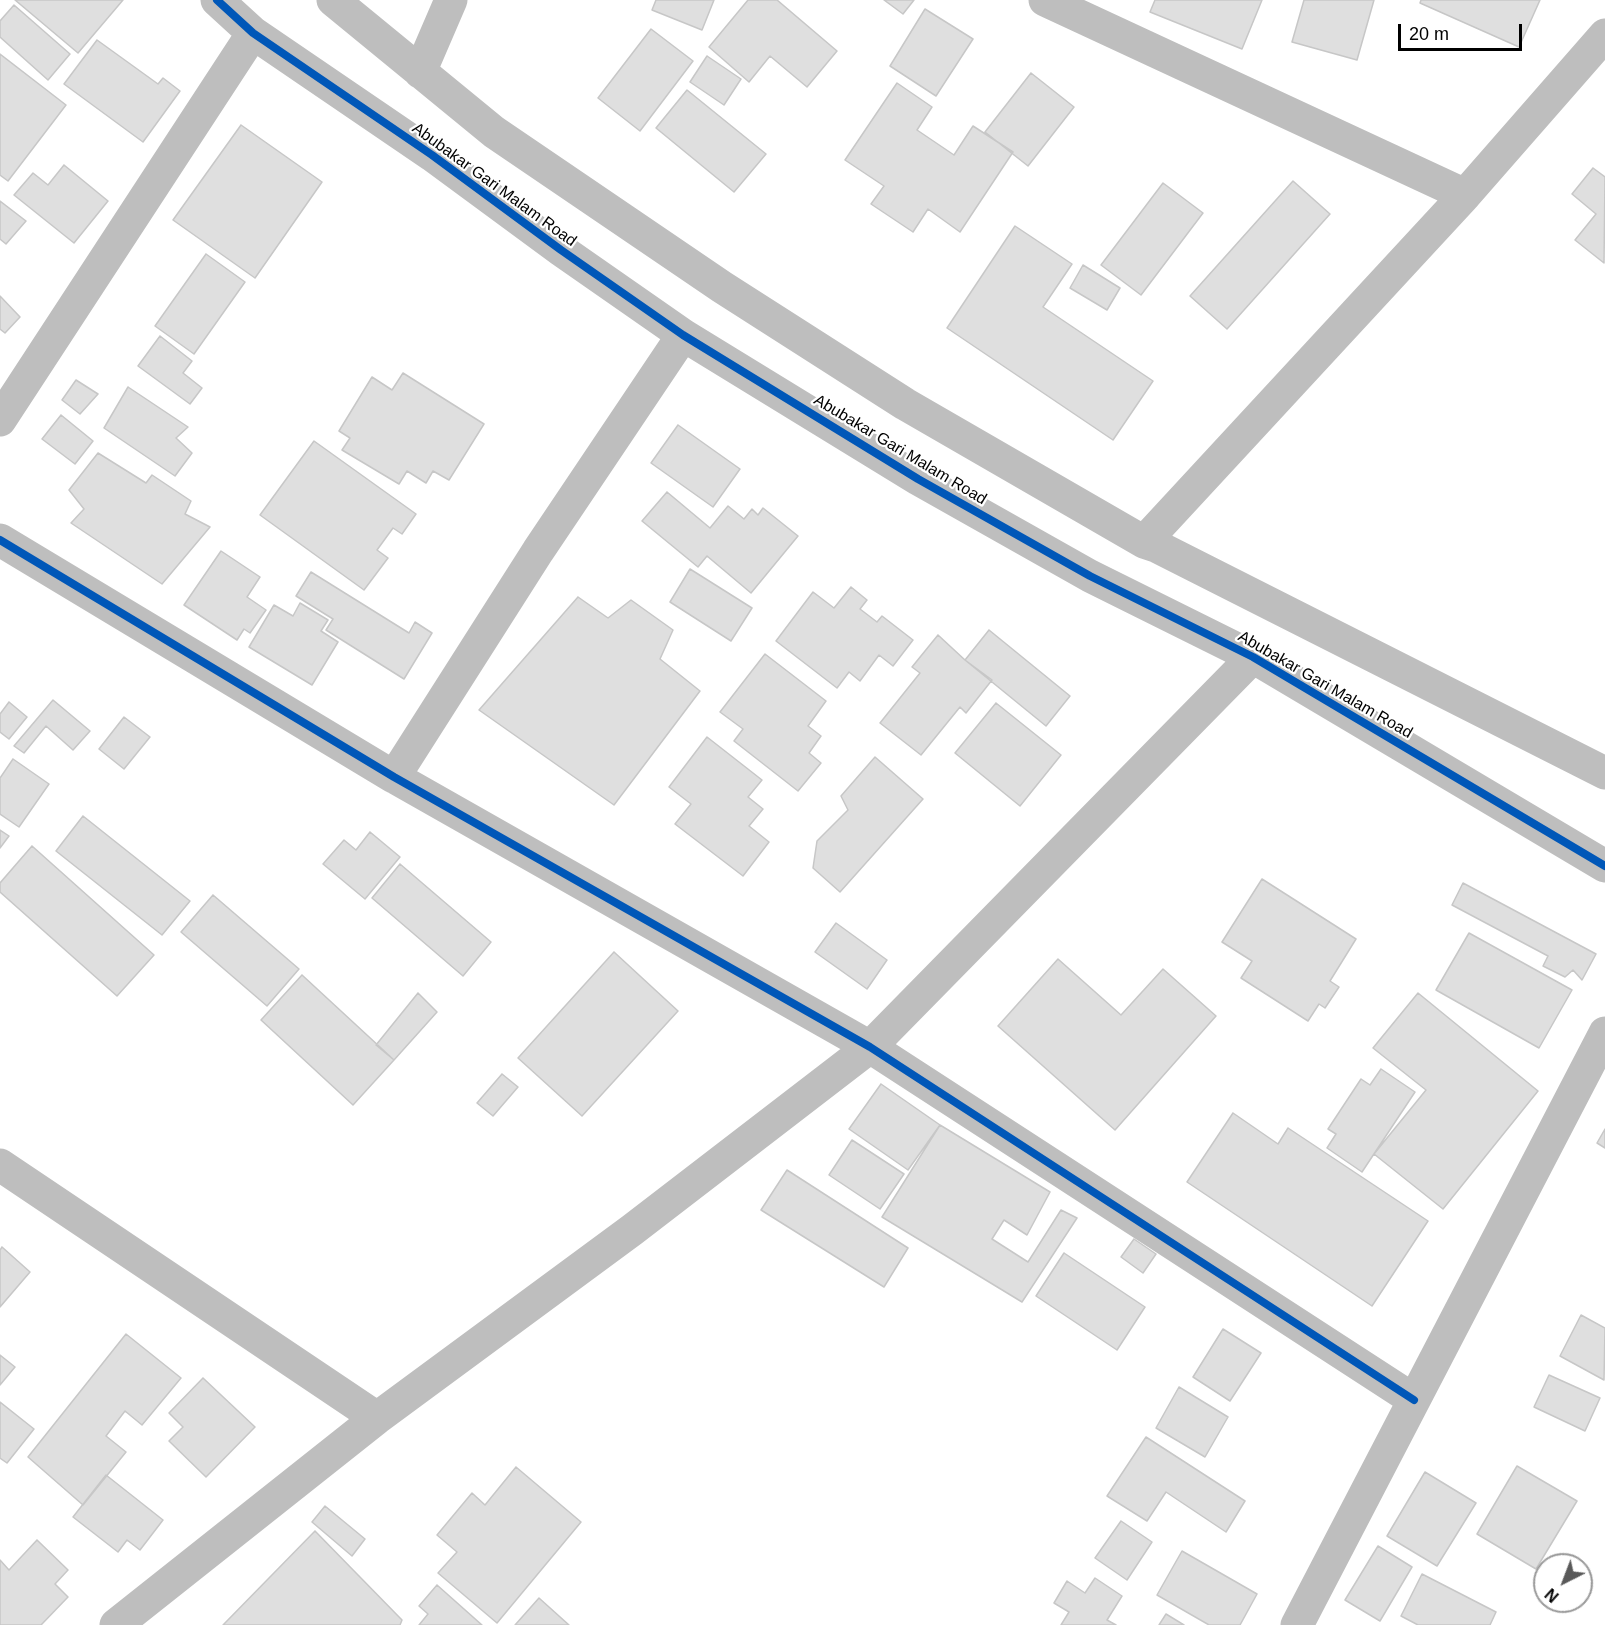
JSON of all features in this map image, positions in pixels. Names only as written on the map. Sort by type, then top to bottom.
[{"type":"street","name":"Abubakar Gari Malam Road","points":[[217,0],[253,33],[432,155],[561,250],[683,335],[918,478],[1090,576],[1253,657],[1605,866]]},
{"type":"street","points":[[333,0],[494,132],[722,287],[905,404],[1144,542],[1605,773]]},
{"type":"street","points":[[420,72],[451,0]]},
{"type":"street","points":[[1045,0],[1465,195]]},
{"type":"street","points":[[0,420],[253,33]]},
{"type":"street","points":[[1144,542],[1465,195],[1605,34]]},
{"type":"street","points":[[394,777],[538,551],[683,335]]},
{"type":"street","points":[[0,540],[394,777],[870,1047],[1414,1400]]},
{"type":"street","points":[[125,1623],[376,1418],[632,1230],[870,1047],[1253,657]]},
{"type":"street","points":[[1297,1625],[1605,1033]]},
{"type":"street","points":[[0,1165],[376,1418]]},
{"type":"building","points":[[15,0],[123,0],[78,53]]},
{"type":"building","points":[[656,0],[714,0],[702,30],[652,10]]},
{"type":"building","points":[[748,0],[777,0],[837,51],[807,87],[770,56],[749,82],[709,47]]},
{"type":"building","points":[[884,0],[914,0],[903,14]]},
{"type":"building","points":[[1155,0],[1262,0],[1242,49],[1150,12]]},
{"type":"building","points":[[1304,0],[1374,0],[1357,60],[1292,42]]},
{"type":"building","points":[[1421,0],[1540,0],[1519,47],[1420,3]]},
{"type":"building","points":[[14,5],[70,54],[48,80],[0,37],[0,21]]},
{"type":"building","points":[[925,9],[973,39],[936,96],[890,66]]},
{"type":"building","points":[[651,29],[693,61],[640,131],[598,98]]},
{"type":"building","points":[[97,40],[158,84],[163,78],[180,91],[143,142],[64,84]]},
{"type":"building","points":[[0,54],[66,105],[8,181],[0,175]]},
{"type":"building","points":[[707,56],[741,79],[724,105],[690,82]]},
{"type":"building","points":[[1031,73],[1074,107],[1028,166],[985,132]]},
{"type":"building","points":[[897,83],[932,107],[917,130],[954,155],[973,126],[1013,152],[960,232],[928,209],[913,232],[871,204],[884,186],[845,160]]},
{"type":"building","points":[[687,90],[766,154],[734,192],[656,128]]},
{"type":"building","points":[[241,125],[322,182],[255,278],[173,220]]},
{"type":"building","points":[[64,165],[108,201],[74,243],[14,195],[33,173],[48,185]]},
{"type":"building","points":[[1593,168],[1605,177],[1604,263],[1575,240],[1596,214],[1572,194]]},
{"type":"building","points":[[1293,181],[1330,214],[1227,329],[1190,296]]},
{"type":"building","points":[[1163,183],[1203,213],[1141,295],[1101,265]]},
{"type":"building","points":[[0,201],[26,221],[6,244],[0,239]]},
{"type":"building","points":[[1015,226],[1072,264],[1043,307],[1153,381],[1113,440],[947,328]]},
{"type":"building","points":[[206,254],[245,282],[194,354],[155,326]]},
{"type":"building","points":[[1083,265],[1120,288],[1107,310],[1070,288]]},
{"type":"building","points":[[0,296],[20,317],[5,333],[0,329]]},
{"type":"building","points":[[160,336],[192,361],[183,373],[202,388],[190,404],[138,366]]},
{"type":"building","points":[[403,373],[484,424],[449,480],[433,471],[426,483],[407,471],[399,484],[342,450],[350,438],[339,431],[372,377],[392,390]]},
{"type":"building","points":[[76,380],[98,394],[80,414],[62,400]]},
{"type":"building","points":[[128,387],[188,427],[176,438],[192,453],[175,476],[104,428]]},
{"type":"building","points":[[61,415],[93,441],[75,464],[42,439]]},
{"type":"building","points":[[678,425],[740,469],[713,507],[651,463]]},
{"type":"building","points":[[314,441],[416,514],[402,534],[393,528],[377,550],[388,558],[364,590],[260,515]]},
{"type":"building","points":[[98,453],[146,483],[152,475],[191,501],[185,514],[210,527],[162,584],[71,523],[84,509],[69,490]]},
{"type":"building","points":[[667,492],[710,528],[728,506],[744,519],[752,509],[758,515],[763,508],[798,536],[751,593],[707,556],[698,567],[642,521]]},
{"type":"building","points":[[221,551],[260,577],[247,597],[266,610],[250,633],[244,629],[237,640],[184,605]]},
{"type":"building","points":[[690,569],[752,608],[731,641],[670,602]]},
{"type":"building","points":[[311,572],[409,633],[415,622],[432,633],[404,679],[326,630],[333,619],[296,596]]},
{"type":"building","points":[[851,587],[867,600],[860,609],[877,622],[882,616],[913,640],[893,666],[879,655],[860,681],[849,672],[837,688],[776,641],[813,592],[834,608]]},
{"type":"building","points":[[578,597],[608,618],[631,600],[673,630],[660,659],[700,691],[614,805],[479,710]]},
{"type":"building","points":[[300,603],[328,620],[321,631],[338,642],[312,685],[249,647],[274,605],[293,616]]},
{"type":"building","points":[[989,630],[1070,696],[1046,726],[965,660]]},
{"type":"building","points":[[938,635],[965,660],[992,680],[966,713],[960,707],[921,755],[880,723],[920,673],[912,667]]},
{"type":"building","points":[[765,654],[826,701],[808,726],[821,736],[809,753],[821,763],[798,791],[734,741],[743,729],[720,712]]},
{"type":"building","points":[[53,700],[90,731],[73,750],[46,726],[24,753],[14,746]]},
{"type":"building","points":[[9,702],[27,717],[9,739],[0,732],[0,714]]},
{"type":"building","points":[[996,703],[1061,755],[1020,806],[955,753]]},
{"type":"building","points":[[124,717],[150,737],[124,769],[99,749]]},
{"type":"building","points":[[707,737],[762,780],[748,797],[763,809],[749,826],[769,842],[743,876],[675,824],[691,804],[669,787]]},
{"type":"building","points":[[875,757],[923,799],[840,892],[813,868],[817,841],[848,810],[841,796]]},
{"type":"building","points":[[13,759],[49,784],[19,827],[0,814],[0,778]]},
{"type":"building","points":[[83,816],[190,901],[162,935],[56,851]]},
{"type":"building","points":[[0,830],[9,836],[0,848]]},
{"type":"building","points":[[370,832],[400,857],[365,899],[323,864],[344,840],[356,850]]},
{"type":"building","points":[[32,846],[154,955],[117,996],[0,892],[0,883]]},
{"type":"building","points":[[400,864],[491,942],[463,976],[372,898]]},
{"type":"building","points":[[1262,879],[1356,939],[1330,981],[1339,987],[1325,1008],[1319,1004],[1308,1021],[1241,978],[1252,961],[1222,942]]},
{"type":"building","points":[[1463,883],[1596,954],[1582,980],[1573,970],[1565,977],[1543,966],[1548,956],[1452,905]]},
{"type":"building","points":[[213,895],[299,969],[267,1006],[181,932]]},
{"type":"building","points":[[836,923],[887,960],[867,989],[815,952]]},
{"type":"building","points":[[1469,933],[1572,990],[1539,1048],[1436,990]]},
{"type":"building","points":[[614,952],[678,1011],[582,1116],[518,1058]]},
{"type":"building","points":[[1058,959],[1121,1015],[1163,969],[1216,1016],[1115,1130],[998,1026]]},
{"type":"building","points":[[302,975],[394,1060],[353,1105],[261,1020]]},
{"type":"building","points":[[418,993],[437,1012],[394,1060],[376,1045]]},
{"type":"building","points":[[1418,993],[1538,1091],[1443,1209],[1374,1154],[1426,1090],[1373,1048]]},
{"type":"building","points":[[1381,1069],[1415,1092],[1362,1172],[1327,1148],[1336,1134],[1328,1129],[1361,1079],[1370,1085]]},
{"type":"building","points":[[502,1074],[518,1087],[493,1116],[477,1103]]},
{"type":"building","points":[[881,1084],[940,1125],[908,1170],[849,1129]]},
{"type":"building","points":[[1233,1113],[1278,1144],[1288,1128],[1428,1221],[1372,1306],[1187,1182]]},
{"type":"building","points":[[940,1125],[1050,1192],[1027,1235],[1004,1220],[992,1239],[1028,1262],[1061,1210],[1077,1218],[1022,1302],[882,1217]]},
{"type":"building","points":[[1605,1129],[1605,1148],[1597,1143]]},
{"type":"building","points":[[852,1140],[904,1174],[880,1209],[829,1175]]},
{"type":"building","points":[[787,1170],[908,1248],[884,1287],[761,1210]]},
{"type":"building","points":[[1134,1239],[1156,1254],[1143,1273],[1121,1257]]},
{"type":"building","points":[[2,1247],[30,1272],[0,1307],[0,1250]]},
{"type":"building","points":[[1064,1253],[1145,1307],[1117,1350],[1036,1296]]},
{"type":"building","points":[[1581,1315],[1605,1328],[1604,1380],[1560,1356]]},
{"type":"building","points":[[1223,1329],[1261,1353],[1230,1401],[1193,1377]]},
{"type":"building","points":[[126,1334],[181,1378],[142,1425],[125,1411],[106,1436],[126,1452],[83,1505],[28,1457]]},
{"type":"building","points":[[0,1355],[15,1367],[0,1385]]},
{"type":"building","points":[[1549,1375],[1600,1398],[1585,1431],[1534,1407]]},
{"type":"building","points":[[203,1378],[255,1427],[206,1477],[169,1441],[183,1427],[169,1413]]},
{"type":"building","points":[[1179,1387],[1228,1417],[1205,1457],[1156,1428]]},
{"type":"building","points":[[0,1402],[34,1429],[7,1463],[0,1458]]},
{"type":"building","points":[[1146,1437],[1245,1501],[1226,1532],[1166,1492],[1147,1521],[1107,1496]]},
{"type":"building","points":[[1517,1466],[1577,1501],[1546,1553],[1533,1553],[1533,1567],[1477,1534]]},
{"type":"building","points":[[516,1467],[581,1522],[497,1623],[438,1573],[457,1552],[437,1535],[472,1493],[485,1505]]},
{"type":"building","points":[[1425,1472],[1476,1503],[1437,1566],[1387,1536]]},
{"type":"building","points":[[106,1475],[163,1520],[140,1550],[127,1540],[118,1552],[73,1517]]},
{"type":"building","points":[[325,1506],[365,1539],[352,1556],[312,1522]]},
{"type":"building","points":[[1121,1521],[1152,1542],[1127,1580],[1095,1558]]},
{"type":"building","points":[[315,1531],[402,1620],[400,1625],[223,1625]]},
{"type":"building","points":[[37,1540],[68,1570],[55,1584],[68,1597],[41,1625],[0,1625],[0,1560],[9,1570]]},
{"type":"building","points":[[1378,1546],[1412,1567],[1380,1621],[1345,1600]]},
{"type":"building","points":[[1182,1551],[1257,1594],[1240,1625],[1209,1625],[1157,1595]]},
{"type":"building","points":[[1422,1574],[1496,1612],[1490,1625],[1418,1625],[1401,1616]]},
{"type":"building","points":[[1095,1578],[1122,1596],[1107,1620],[1116,1625],[1061,1625],[1069,1612],[1054,1603],[1067,1581],[1085,1593]]},
{"type":"building","points":[[437,1585],[482,1625],[419,1625],[428,1614],[419,1606]]},
{"type":"building","points":[[539,1598],[569,1625],[515,1625]]},
{"type":"building","points":[[1166,1614],[1184,1625],[1159,1625]]},
{"type":"cycle path","points":[[217,0],[253,33],[432,155],[561,250],[683,335],[918,479],[1090,576],[1253,657],[1605,866]]},
{"type":"cycle path","points":[[0,540],[394,777],[870,1047],[1414,1400]]}]
